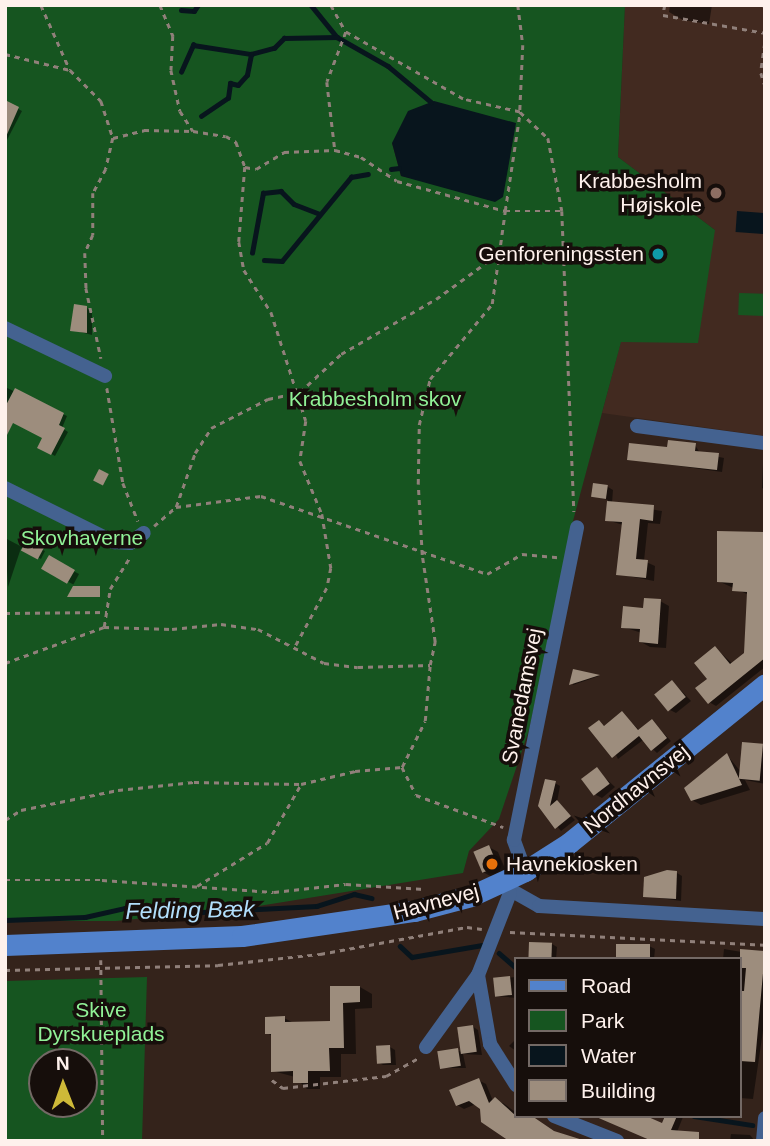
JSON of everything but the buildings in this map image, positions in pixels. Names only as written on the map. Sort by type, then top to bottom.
[{"type":"street","points":[[5,328],[105,376]]},
{"type":"street","points":[[637,425],[765,443]]},
{"type":"street","points":[[5,488],[114,542],[130,543],[145,533]]},
{"type":"street","name":"Svanedamsvej","points":[[525,872],[516,832],[577,527]]},
{"type":"street","name":"Nordhavnsvej","points":[[505,889],[587,829],[765,684]]},
{"type":"street","points":[[426,1047],[478,975],[498,932],[505,889]]},
{"type":"street","name":"Havnevej","points":[[5,945],[255,935],[443,904],[505,889],[539,906],[765,919]]},
{"type":"street","points":[[478,975],[490,1044],[514,1082]]},
{"type":"street","points":[[559,1118],[617,1141]]},
{"type":"street","points":[[763,1141],[765,1118]]},
{"type":"path","points":[[41,5],[70,70],[101,101],[113,138],[106,169],[93,193],[93,235],[85,253],[86,288],[105,376],[123,483],[145,533]]},
{"type":"path","points":[[160,5],[173,36],[171,70],[180,110],[192,131]]},
{"type":"path","points":[[331,5],[346,34],[463,99],[520,112],[548,138],[562,211],[577,527]]},
{"type":"path","points":[[402,767],[425,721],[435,642],[422,555],[419,425],[429,379],[487,314],[520,112],[523,45],[518,5]]},
{"type":"path","points":[[665,5],[663,15],[765,33]]},
{"type":"path","points":[[335,150],[327,82],[346,34]]},
{"type":"path","points":[[765,43],[761,73],[765,85]]},
{"type":"path","points":[[5,54],[70,70]]},
{"type":"path","points":[[113,138],[144,130],[192,131],[226,136],[236,142],[245,167],[239,242],[244,270],[271,312],[300,392],[306,421],[300,461],[322,514],[331,568],[327,588],[294,649]]},
{"type":"path","points":[[245,167],[256,169],[284,152],[335,150],[362,157],[397,181],[505,211],[562,211]]},
{"type":"path","points":[[104,627],[110,589],[145,533],[176,507],[195,453],[211,428],[268,399],[300,392],[341,355],[436,299],[498,254]]},
{"type":"path","points":[[176,507],[261,496],[322,514],[422,555],[487,574],[522,554],[570,559]]},
{"type":"path","points":[[5,613],[107,612]]},
{"type":"path","points":[[5,663],[104,627],[172,629],[221,624],[258,629],[324,663],[358,667],[430,665]]},
{"type":"path","points":[[402,767],[416,794],[516,832]]},
{"type":"path","points":[[5,821],[22,810],[118,790],[194,782],[301,784],[355,771],[402,767]]},
{"type":"path","points":[[196,887],[267,843],[301,784]]},
{"type":"path","points":[[5,880],[274,892],[382,885],[424,889],[443,904]]},
{"type":"path","points":[[5,970],[272,959],[467,927],[498,932],[563,931],[765,945]]},
{"type":"path","points":[[100,943],[103,1141]]},
{"type":"path","points":[[272,1080],[283,1088],[386,1076],[402,1070],[426,1047]]},
{"type":"shaded area","name":"Krabbesholm Højskole","points":[[625,5],[765,5],[765,436],[602,413],[621,341],[715,230],[618,157]]},
{"type":"green space","name":"Krabbesholm skov","points":[[5,5],[625,5],[618,157],[715,230],[698,343],[621,342],[573,521],[529,730],[499,819],[469,851],[463,873],[253,907],[116,921],[5,921]],"holes":[[[392,143],[503,197],[401,176]]]},
{"type":"green space","points":[[739,293],[765,294],[764,316],[738,315]]},
{"type":"green space","name":"Skive Dyrskueplads","points":[[147,977],[142,1141],[5,1141],[5,981]]},
{"type":"water","points":[[434,101],[516,123],[503,197],[495,202],[401,176],[392,143],[408,111]]},
{"type":"water","points":[[737,211],[765,213],[763,234],[736,232]]},
{"type":"waterway","points":[[181,10],[194,11],[198,5]]},
{"type":"waterway","points":[[291,5],[310,5]]},
{"type":"waterway","points":[[311,5],[337,37],[388,66],[431,102]]},
{"type":"waterway","points":[[181,72],[193,45],[251,54],[274,48],[284,38],[337,37]]},
{"type":"waterway","points":[[201,116],[228,98],[230,83],[238,85],[247,75],[251,54]]},
{"type":"waterway","points":[[391,169],[399,168]]},
{"type":"waterway","points":[[264,260],[282,261],[351,177],[368,174]]},
{"type":"waterway","points":[[252,253],[263,193],[281,191],[294,204],[318,213]]},
{"type":"waterway","name":"Felding Bæk","points":[[5,920],[85,917],[125,908],[163,914],[317,906],[354,894],[372,898]]},
{"type":"waterway","name":"Felding Bæk","points":[[400,946],[412,957],[482,945]]},
{"type":"waterway","name":"Felding Bæk","points":[[499,953],[514,966]]},
{"type":"waterway","name":"Felding Bæk","points":[[707,1118],[752,1125]]},
{"type":"place","name":"Krabbesholm Højskole","points":[[716,193]]},
{"type":"place","name":"Genforeningssten","points":[[658,254]]},
{"type":"place","name":"Havnekiosken","points":[[492,864]]},
{"type":"park label","name":"Skovhaverne","points":[[82,538]]}]
